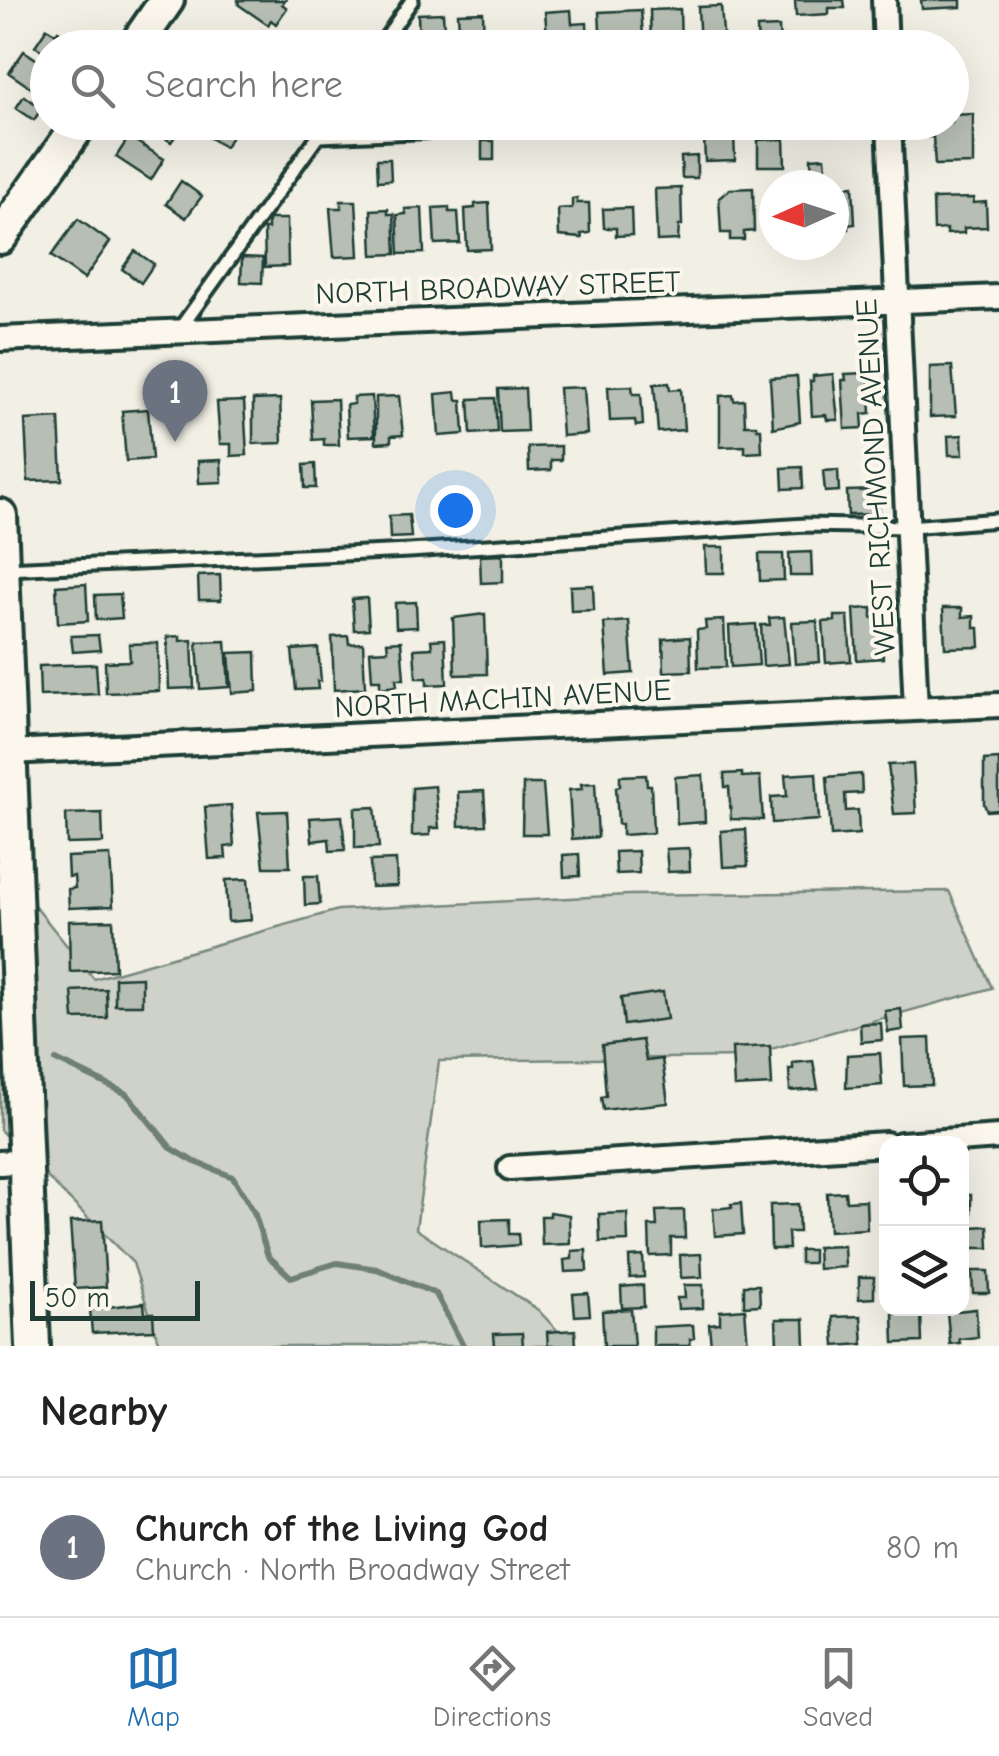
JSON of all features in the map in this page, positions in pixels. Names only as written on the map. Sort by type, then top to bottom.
[{"type":"street","points":[[146,30],[167,0]]},
{"type":"street","points":[[884,0],[885,30]]},
{"type":"street","points":[[0,237],[68,140]]},
{"type":"street","name":"WEST RICHMOND AVENUE","points":[[890,140],[916,709]]},
{"type":"street","name":"NORTH BROADWAY STREET","points":[[0,338],[999,298]]},
{"type":"street","points":[[0,516],[9,752],[13,1162],[33,1346]]},
{"type":"street","name":"NORTH MACHIN AVENUE","points":[[9,752],[999,705]]},
{"type":"street","points":[[969,1140],[999,1138]]},
{"type":"street","points":[[510,1168],[879,1144]]},
{"type":"lane","points":[[392,30],[412,0]]},
{"type":"lane","points":[[178,332],[316,140]]},
{"type":"lane","points":[[2,570],[409,551],[806,526],[908,527],[999,520]]},
{"type":"shaded area","points":[[0,863],[94,979],[338,910],[628,895],[949,891],[992,988],[742,1057],[439,1061],[416,1229],[538,1310],[572,1346],[160,1346],[133,1263],[0,1130]]},
{"type":"building","points":[[238,0],[285,0],[282,4],[287,8],[276,24],[271,20],[268,25],[239,5]]},
{"type":"building","points":[[795,0],[844,0],[845,8],[829,8],[829,14],[796,16]]},
{"type":"building","points":[[921,0],[961,0],[961,7],[922,9]]},
{"type":"building","points":[[721,6],[723,30],[699,30],[698,7]]},
{"type":"building","points":[[680,9],[681,30],[651,30],[650,10]]},
{"type":"building","points":[[571,10],[572,24],[587,23],[587,30],[546,30],[545,12]]},
{"type":"building","points":[[641,10],[643,30],[600,30],[599,12]]},
{"type":"building","points":[[483,12],[484,30],[459,30],[458,13]]},
{"type":"building","points":[[443,13],[444,30],[418,30],[418,14]]},
{"type":"building","points":[[24,51],[30,55],[30,87],[9,73]]},
{"type":"building","points":[[24,96],[30,100],[30,117],[16,108]]},
{"type":"building","points":[[969,114],[973,114],[973,164],[935,165],[933,140],[969,140]]},
{"type":"building","points":[[127,140],[134,140],[164,159],[151,180],[116,157]]},
{"type":"building","points":[[704,140],[734,140],[735,160],[705,161]]},
{"type":"building","points":[[758,140],[784,140],[785,166],[758,166]]},
{"type":"building","points":[[482,141],[494,141],[494,160],[482,160]]},
{"type":"building","points":[[697,156],[697,178],[682,178],[681,157]]},
{"type":"building","points":[[825,157],[826,170],[812,170],[811,158]]},
{"type":"building","points":[[377,159],[390,159],[391,180],[378,181]]},
{"type":"building","points":[[181,181],[202,196],[186,218],[166,204]]},
{"type":"building","points":[[849,186],[853,186],[855,224],[849,225]]},
{"type":"building","points":[[681,188],[682,225],[678,240],[657,241],[655,189]]},
{"type":"building","points":[[753,188],[754,231],[744,232],[744,240],[730,240],[730,233],[721,233],[719,198],[730,189]]},
{"type":"building","points":[[577,198],[577,203],[589,203],[590,233],[581,234],[582,238],[559,236],[558,209],[572,208],[572,199]]},
{"type":"building","points":[[974,198],[973,203],[986,202],[987,227],[947,234],[947,229],[934,230],[933,199]]},
{"type":"building","points":[[341,201],[356,201],[359,256],[334,257],[330,208],[341,208]]},
{"type":"building","points":[[489,203],[491,249],[467,250],[465,209]]},
{"type":"building","points":[[449,207],[449,212],[458,212],[460,243],[435,244],[433,208]]},
{"type":"building","points":[[422,208],[424,253],[399,254],[397,215],[406,214],[405,209]]},
{"type":"building","points":[[631,208],[632,235],[616,236],[616,228],[604,228],[603,209]]},
{"type":"building","points":[[388,209],[388,214],[394,214],[396,254],[373,255],[371,210]]},
{"type":"building","points":[[78,219],[110,242],[84,279],[51,256]]},
{"type":"building","points":[[268,219],[287,219],[288,266],[265,267],[264,229],[268,229]]},
{"type":"building","points":[[135,251],[154,264],[141,283],[122,269]]},
{"type":"building","points":[[242,257],[263,258],[262,283],[241,282]]},
{"type":"building","points":[[952,366],[956,416],[930,417],[930,367]]},
{"type":"building","points":[[866,373],[871,413],[862,414],[863,428],[845,429],[842,380],[846,380],[845,374]]},
{"type":"building","points":[[833,374],[838,420],[827,420],[826,415],[812,416],[810,381],[813,376]]},
{"type":"building","points":[[797,376],[800,422],[773,428],[770,378]]},
{"type":"building","points":[[669,383],[670,390],[681,389],[684,430],[658,432],[654,384]]},
{"type":"building","points":[[632,386],[633,394],[641,394],[643,425],[636,426],[635,420],[610,421],[608,387]]},
{"type":"building","points":[[584,387],[587,434],[562,436],[559,388]]},
{"type":"building","points":[[525,388],[527,431],[500,432],[498,389]]},
{"type":"building","points":[[456,392],[457,400],[462,400],[464,434],[439,436],[436,394]]},
{"type":"building","points":[[733,395],[734,401],[744,400],[745,425],[761,429],[762,452],[745,453],[745,446],[720,447],[720,396]]},
{"type":"building","points":[[372,396],[374,436],[348,437],[346,405],[354,404],[354,397]]},
{"type":"building","points":[[399,396],[403,435],[391,436],[391,442],[376,443],[376,397]]},
{"type":"building","points":[[495,398],[497,432],[471,434],[469,399]]},
{"type":"building","points":[[280,399],[282,443],[253,444],[253,400]]},
{"type":"building","points":[[337,399],[339,445],[324,445],[324,439],[313,440],[311,400]]},
{"type":"building","points":[[244,401],[247,455],[231,456],[231,444],[220,444],[217,402]]},
{"type":"building","points":[[148,409],[152,459],[126,461],[122,411]]},
{"type":"building","points":[[59,418],[62,480],[28,481],[25,420]]},
{"type":"building","points":[[962,435],[963,455],[949,455],[948,436]]},
{"type":"building","points":[[561,446],[561,460],[551,460],[551,470],[529,471],[528,447]]},
{"type":"building","points":[[221,460],[222,482],[199,483],[198,461]]},
{"type":"building","points":[[315,464],[316,488],[305,488],[304,465]]},
{"type":"building","points":[[802,467],[803,488],[783,489],[782,468]]},
{"type":"building","points":[[838,470],[839,491],[825,492],[823,471]]},
{"type":"building","points":[[879,490],[879,514],[848,515],[847,491]]},
{"type":"building","points":[[409,515],[411,537],[390,538],[389,516]]},
{"type":"building","points":[[705,547],[724,547],[724,573],[706,573]]},
{"type":"building","points":[[811,552],[812,576],[790,576],[789,553]]},
{"type":"building","points":[[759,554],[783,554],[784,580],[760,581]]},
{"type":"building","points":[[503,555],[503,582],[481,583],[480,556]]},
{"type":"building","points":[[220,575],[221,600],[199,600],[198,576]]},
{"type":"building","points":[[86,584],[88,621],[58,623],[56,586]]},
{"type":"building","points":[[593,585],[594,610],[571,611],[570,586]]},
{"type":"building","points":[[120,594],[122,618],[96,620],[95,595]]},
{"type":"building","points":[[367,598],[369,629],[354,630],[352,599]]},
{"type":"building","points":[[416,602],[417,627],[396,628],[395,603]]},
{"type":"building","points":[[872,608],[872,618],[881,617],[883,658],[857,660],[854,609]]},
{"type":"building","points":[[943,608],[962,608],[962,617],[974,616],[980,647],[945,648]]},
{"type":"building","points":[[485,614],[487,674],[455,675],[453,618]]},
{"type":"building","points":[[835,616],[848,616],[851,661],[826,663],[823,622],[835,621]]},
{"type":"building","points":[[784,617],[789,664],[763,666],[761,625],[770,625],[769,618]]},
{"type":"building","points":[[724,620],[726,667],[698,668],[697,630],[706,629],[705,621]]},
{"type":"building","points":[[629,621],[633,673],[608,675],[604,623]]},
{"type":"building","points":[[817,621],[820,662],[795,664],[792,622]]},
{"type":"building","points":[[756,624],[759,665],[731,667],[729,626]]},
{"type":"building","points":[[98,635],[100,650],[73,652],[71,636]]},
{"type":"building","points":[[180,636],[180,641],[192,640],[194,688],[169,689],[167,637]]},
{"type":"building","points":[[348,636],[349,644],[363,643],[365,688],[334,690],[332,637]]},
{"type":"building","points":[[690,637],[691,671],[664,672],[663,639]]},
{"type":"building","points":[[445,639],[447,684],[427,685],[427,678],[416,678],[414,649],[432,648],[431,640]]},
{"type":"building","points":[[226,641],[229,687],[200,689],[197,642]]},
{"type":"building","points":[[401,641],[404,679],[396,679],[397,686],[380,688],[380,680],[372,680],[370,651],[388,650],[387,642]]},
{"type":"building","points":[[158,643],[159,691],[106,693],[105,662],[130,661],[129,644]]},
{"type":"building","points":[[318,648],[318,689],[296,690],[292,650]]},
{"type":"building","points":[[256,652],[257,691],[232,693],[229,653]]},
{"type":"building","points":[[96,664],[98,694],[40,696],[39,666]]},
{"type":"building","points":[[999,759],[999,810],[987,811],[984,760]]},
{"type":"building","points":[[913,764],[916,813],[894,814],[888,765]]},
{"type":"building","points":[[742,773],[742,777],[760,776],[763,820],[731,819],[724,774]]},
{"type":"building","points":[[816,773],[819,820],[772,823],[771,797],[787,796],[785,775]]},
{"type":"building","points":[[861,774],[862,793],[845,794],[846,811],[858,810],[859,834],[831,836],[827,777]]},
{"type":"building","points":[[646,775],[647,785],[651,785],[653,833],[622,835],[616,787],[620,786],[620,776]]},
{"type":"building","points":[[703,775],[705,822],[677,824],[675,777]]},
{"type":"building","points":[[595,783],[598,837],[572,839],[569,790]]},
{"type":"building","points":[[523,784],[543,784],[547,834],[522,834]]},
{"type":"building","points":[[435,786],[439,828],[430,828],[430,835],[412,836],[412,788]]},
{"type":"building","points":[[484,791],[486,825],[459,826],[458,792]]},
{"type":"building","points":[[231,805],[234,846],[225,847],[226,858],[209,859],[205,807]]},
{"type":"building","points":[[375,807],[379,847],[355,848],[355,808]]},
{"type":"building","points":[[287,811],[290,867],[264,867],[258,812]]},
{"type":"building","points":[[102,813],[103,843],[67,844],[66,814]]},
{"type":"building","points":[[342,816],[345,850],[330,851],[329,839],[312,841],[310,818]]},
{"type":"building","points":[[746,829],[748,866],[723,867],[721,831]]},
{"type":"building","points":[[689,848],[690,871],[668,872],[666,849]]},
{"type":"building","points":[[638,851],[639,873],[616,874],[615,852]]},
{"type":"building","points":[[579,854],[580,876],[564,877],[563,855]]},
{"type":"building","points":[[110,855],[113,906],[69,908],[68,889],[75,888],[74,876],[68,877],[67,857]]},
{"type":"building","points":[[396,860],[397,886],[371,887],[370,861]]},
{"type":"building","points":[[304,876],[318,876],[320,904],[305,905]]},
{"type":"building","points":[[248,879],[251,920],[228,922],[226,880]]},
{"type":"building","points":[[113,920],[115,970],[70,972],[69,921]]},
{"type":"building","points":[[142,977],[142,1005],[115,1005],[115,978]]},
{"type":"building","points":[[106,989],[107,1018],[74,1019],[72,991]]},
{"type":"building","points":[[663,992],[667,1019],[624,1025],[621,998]]},
{"type":"building","points":[[901,1009],[903,1030],[888,1032],[885,1011]]},
{"type":"building","points":[[881,1023],[882,1040],[861,1042],[860,1024]]},
{"type":"building","points":[[930,1038],[932,1085],[904,1086],[902,1039]]},
{"type":"building","points":[[642,1040],[646,1061],[662,1059],[668,1103],[603,1110],[601,1097],[606,1096],[602,1045]]},
{"type":"building","points":[[770,1046],[772,1085],[734,1087],[732,1048]]},
{"type":"building","points":[[880,1053],[882,1085],[846,1088],[847,1055]]},
{"type":"building","points":[[813,1061],[818,1089],[790,1091],[789,1069],[793,1069],[793,1063]]},
{"type":"building","points":[[845,1192],[846,1201],[866,1200],[867,1229],[829,1231],[827,1193]]},
{"type":"building","points":[[741,1203],[743,1234],[715,1236],[713,1209]]},
{"type":"building","points":[[798,1204],[799,1232],[788,1232],[789,1249],[771,1249],[770,1205]]},
{"type":"building","points":[[684,1210],[685,1238],[671,1238],[671,1255],[650,1256],[649,1226],[657,1226],[656,1211]]},
{"type":"building","points":[[550,1212],[569,1215],[570,1244],[542,1245],[541,1216],[550,1216]]},
{"type":"building","points":[[627,1213],[628,1241],[600,1242],[599,1214]]},
{"type":"building","points":[[509,1219],[509,1234],[518,1234],[519,1245],[482,1248],[481,1220]]},
{"type":"building","points":[[102,1220],[106,1287],[75,1289],[70,1222]]},
{"type":"building","points":[[988,1226],[989,1248],[972,1248],[971,1227]]},
{"type":"building","points":[[844,1246],[845,1267],[818,1269],[817,1247]]},
{"type":"building","points":[[586,1250],[587,1271],[565,1272],[564,1260],[572,1259],[572,1251]]},
{"type":"building","points":[[800,1250],[813,1250],[813,1263],[800,1263]]},
{"type":"building","points":[[701,1254],[702,1277],[681,1278],[680,1255]]},
{"type":"building","points":[[643,1256],[644,1277],[630,1278],[629,1257]]},
{"type":"building","points":[[972,1271],[988,1271],[989,1293],[973,1293]]},
{"type":"building","points":[[859,1277],[874,1277],[874,1298],[859,1299]]},
{"type":"building","points":[[643,1285],[644,1307],[622,1308],[621,1287]]},
{"type":"building","points":[[684,1285],[703,1285],[703,1308],[678,1309],[677,1298],[685,1298]]},
{"type":"building","points":[[744,1285],[759,1285],[760,1305],[744,1306]]},
{"type":"building","points":[[588,1293],[590,1315],[575,1316],[573,1294]]},
{"type":"building","points":[[144,1303],[145,1314],[153,1313],[154,1330],[92,1333],[90,1309]]},
{"type":"building","points":[[631,1309],[634,1346],[604,1346],[602,1311]]},
{"type":"building","points":[[745,1309],[748,1346],[711,1346],[709,1324],[720,1323],[720,1311]]},
{"type":"building","points":[[976,1309],[978,1337],[950,1344],[947,1316],[969,1316],[969,1310]]},
{"type":"building","points":[[861,1316],[863,1344],[835,1346],[833,1317]]},
{"type":"building","points":[[893,1316],[921,1316],[922,1342],[894,1343]]},
{"type":"building","points":[[776,1319],[804,1319],[805,1346],[777,1346]]},
{"type":"building","points":[[693,1325],[690,1346],[653,1346],[653,1327]]},
{"type":"building","points":[[575,1330],[576,1346],[548,1346],[547,1332]]},
{"type":"building","points":[[522,1333],[523,1346],[495,1346],[494,1334]]},
{"type":"waterway","points":[[56,1060],[127,1094],[171,1148],[233,1177],[254,1212],[268,1256],[291,1277],[337,1263],[377,1269],[436,1294],[463,1346]]},
{"type":"place","name":"Church of the Living God","points":[[175,442]]}]
